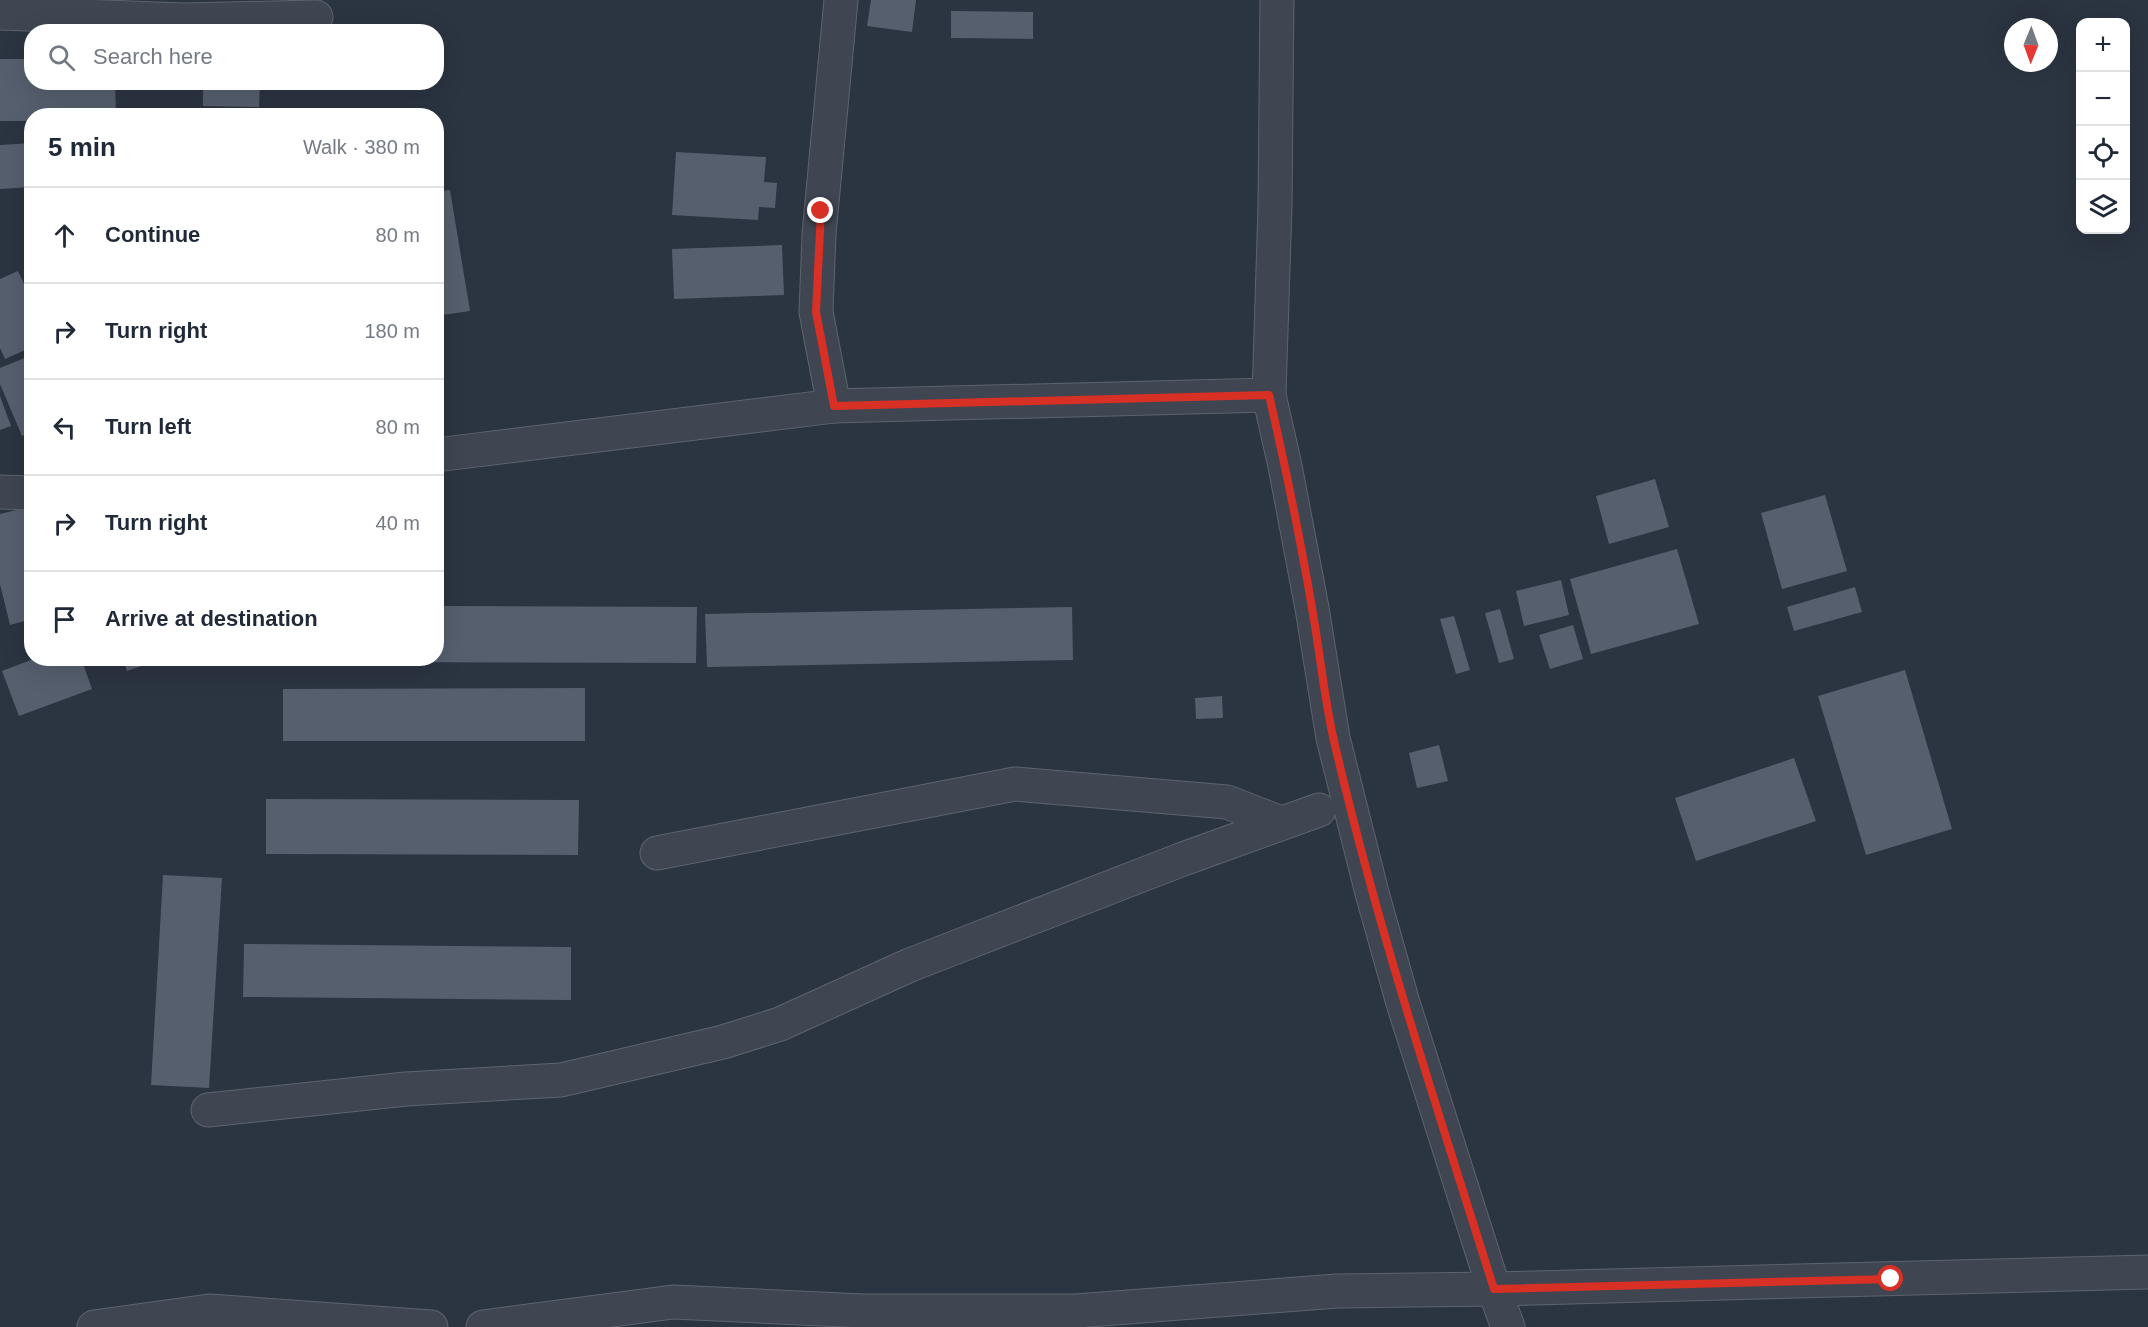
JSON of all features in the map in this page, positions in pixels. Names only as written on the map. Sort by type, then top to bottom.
[{"type":"street","points":[[834,406],[816,312],[819,234],[841,0]]},
{"type":"street","points":[[1277,0],[1275,206],[1269,395],[1312,608],[1333,738],[1372,893],[1403,1003],[1508,1327]]},
{"type":"street","points":[[0,14],[184,20],[316,17]]},
{"type":"street","points":[[444,454],[834,406],[1269,395]]},
{"type":"street","points":[[0,492],[24,493]]},
{"type":"street","points":[[1333,738],[1319,810],[1372,893]]},
{"type":"street","points":[[657,853],[1015,784],[1227,802],[1281,823]]},
{"type":"street","points":[[208,1110],[406,1089],[561,1080],[723,1042],[780,1024],[910,964],[1183,859],[1319,810]]},
{"type":"street","points":[[483,1327],[673,1302],[863,1311],[1076,1311],[1337,1291],[2148,1272]]},
{"type":"street","points":[[94,1327],[209,1311],[431,1327]]},
{"type":"building","points":[[871,0],[916,0],[912,32],[867,26]]},
{"type":"building","points":[[951,11],[1033,12],[1033,39],[951,38]]},
{"type":"building","points":[[0,59],[24,59],[24,90],[115,90],[116,108],[24,108],[24,121],[0,121]]},
{"type":"building","points":[[203,90],[260,90],[259,107],[203,106]]},
{"type":"building","points":[[24,144],[24,188],[0,189],[0,145]]},
{"type":"building","points":[[676,152],[766,157],[764,182],[777,183],[775,208],[759,207],[758,220],[672,215]]},
{"type":"building","points":[[450,190],[470,311],[444,315],[444,191]]},
{"type":"building","points":[[782,245],[784,295],[674,299],[672,249]]},
{"type":"building","points":[[18,271],[24,284],[24,351],[5,359],[0,348],[0,279]]},
{"type":"building","points":[[24,358],[24,435],[22,436],[0,384],[0,368]]},
{"type":"building","points":[[0,396],[11,426],[0,430]]},
{"type":"building","points":[[1655,479],[1669,527],[1609,544],[1596,496]]},
{"type":"building","points":[[1825,495],[1847,571],[1782,589],[1761,513]]},
{"type":"building","points":[[24,508],[24,621],[10,625],[0,584],[0,514]]},
{"type":"building","points":[[1677,549],[1699,624],[1591,654],[1570,579]]},
{"type":"building","points":[[1561,580],[1569,615],[1524,626],[1516,591]]},
{"type":"building","points":[[1855,587],[1862,612],[1794,631],[1787,607]]},
{"type":"building","points":[[444,606],[697,607],[696,663],[444,662]]},
{"type":"building","points":[[1072,607],[1073,660],[707,667],[705,614]]},
{"type":"building","points":[[1500,609],[1514,659],[1499,663],[1485,613]]},
{"type":"building","points":[[1454,616],[1470,670],[1456,674],[1440,619]]},
{"type":"building","points":[[1573,625],[1583,659],[1550,669],[1539,635]]},
{"type":"building","points":[[24,663],[24,666],[84,666],[92,689],[19,716],[2,671]]},
{"type":"building","points":[[125,666],[142,666],[127,671]]},
{"type":"building","points":[[1905,670],[1952,829],[1866,855],[1818,696]]},
{"type":"building","points":[[585,688],[585,741],[283,741],[283,689]]},
{"type":"building","points":[[1222,696],[1223,718],[1196,719],[1195,698]]},
{"type":"building","points":[[1439,745],[1448,781],[1417,788],[1409,753]]},
{"type":"building","points":[[1794,758],[1816,821],[1696,861],[1675,798]]},
{"type":"building","points":[[266,799],[579,800],[578,855],[266,854]]},
{"type":"building","points":[[163,875],[222,878],[209,1088],[151,1085]]},
{"type":"building","points":[[244,944],[571,947],[571,1000],[243,997]]},
{"type":"route","points":[[821,211],[816,312],[834,406],[1269,395],[1312,608],[1333,738],[1372,893],[1403,1003],[1494,1289],[1891,1279]]}]
